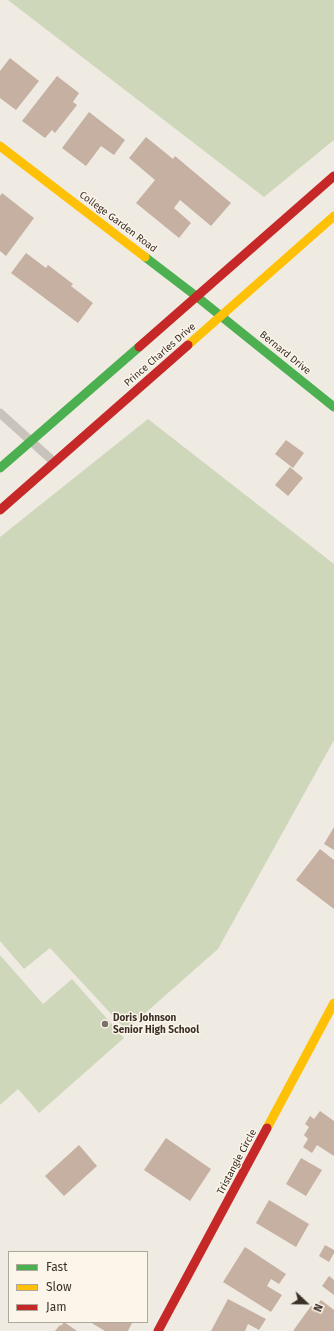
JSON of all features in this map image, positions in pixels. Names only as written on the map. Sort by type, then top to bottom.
[{"type":"main road","name":"College Garden Road","points":[[0,146],[222,316]]},
{"type":"main road","name":"Prince Charles Drive","points":[[0,468],[334,176]]},
{"type":"main road","name":"Prince Charles Drive","points":[[0,510],[334,216]]},
{"type":"main road","name":"Bernard Drive","points":[[222,316],[334,407]]},
{"type":"main road","name":"Tristangie Circle","points":[[158,1331],[334,1003]]},
{"type":"lane","points":[[0,413],[54,462]]},
{"type":"green space","points":[[8,0],[334,0],[334,140],[264,197]]},
{"type":"green space","name":"Doris Johnson Senior High School","points":[[148,419],[334,564],[334,740],[218,949],[126,1030],[50,948],[24,969],[0,941],[0,537]]},
{"type":"green space","points":[[0,955],[43,1004],[72,979],[124,1038],[39,1113],[18,1089],[0,1105]]},
{"type":"building","points":[[10,58],[39,81],[16,110],[0,98],[0,71]]},
{"type":"building","points":[[57,76],[79,93],[73,102],[77,105],[55,133],[52,130],[45,138],[22,121]]},
{"type":"building","points":[[89,112],[125,140],[114,155],[101,146],[86,166],[62,148]]},
{"type":"building","points":[[146,137],[173,159],[175,156],[231,203],[211,226],[180,200],[174,208],[191,223],[179,238],[136,203],[155,180],[129,158]]},
{"type":"building","points":[[2,193],[34,218],[6,256],[0,251],[0,196]]},
{"type":"building","points":[[26,253],[46,268],[48,265],[73,284],[71,286],[93,303],[78,323],[11,273]]},
{"type":"building","points":[[286,440],[304,453],[293,468],[275,454]]},
{"type":"building","points":[[290,467],[303,478],[288,496],[275,485]]},
{"type":"building","points":[[334,827],[334,850],[324,844]]},
{"type":"building","points":[[320,849],[334,860],[334,909],[296,880]]},
{"type":"building","points":[[320,1111],[334,1121],[334,1156],[317,1145],[312,1153],[303,1147],[308,1139],[304,1135],[309,1127],[305,1124],[310,1116],[314,1119]]},
{"type":"building","points":[[166,1138],[211,1169],[190,1201],[144,1170]]},
{"type":"building","points":[[79,1145],[97,1166],[64,1196],[45,1176]]},
{"type":"building","points":[[301,1158],[322,1170],[306,1196],[286,1184]]},
{"type":"building","points":[[269,1200],[309,1224],[296,1247],[256,1223]]},
{"type":"building","points":[[325,1245],[334,1250],[329,1262],[319,1256]]},
{"type":"building","points":[[245,1247],[286,1274],[279,1284],[271,1279],[267,1286],[282,1295],[271,1312],[223,1282]]},
{"type":"building","points":[[329,1276],[334,1280],[334,1295],[322,1286]]},
{"type":"building","points":[[228,1299],[266,1319],[259,1330],[248,1324],[245,1331],[211,1331]]},
{"type":"building","points":[[321,1300],[334,1310],[334,1331],[293,1331],[311,1306],[315,1308]]},
{"type":"building","points":[[63,1323],[65,1323],[77,1331],[55,1331],[60,1325],[61,1326]]},
{"type":"building","points":[[92,1323],[132,1323],[128,1331],[105,1331]]},
{"type":"traffic: fast","points":[[145,257],[334,407]]},
{"type":"traffic: fast","points":[[0,468],[139,347]]},
{"type":"traffic: slow","points":[[0,146],[145,257]]},
{"type":"traffic: slow","points":[[188,345],[334,216]]},
{"type":"traffic: slow","points":[[267,1128],[334,1003]]},
{"type":"traffic: jam","points":[[139,347],[334,176]]},
{"type":"traffic: jam","points":[[0,510],[188,345]]},
{"type":"traffic: jam","points":[[158,1331],[267,1128]]},
{"type":"place","name":"Doris Johnson Senior High School","points":[[105,1024]]}]
